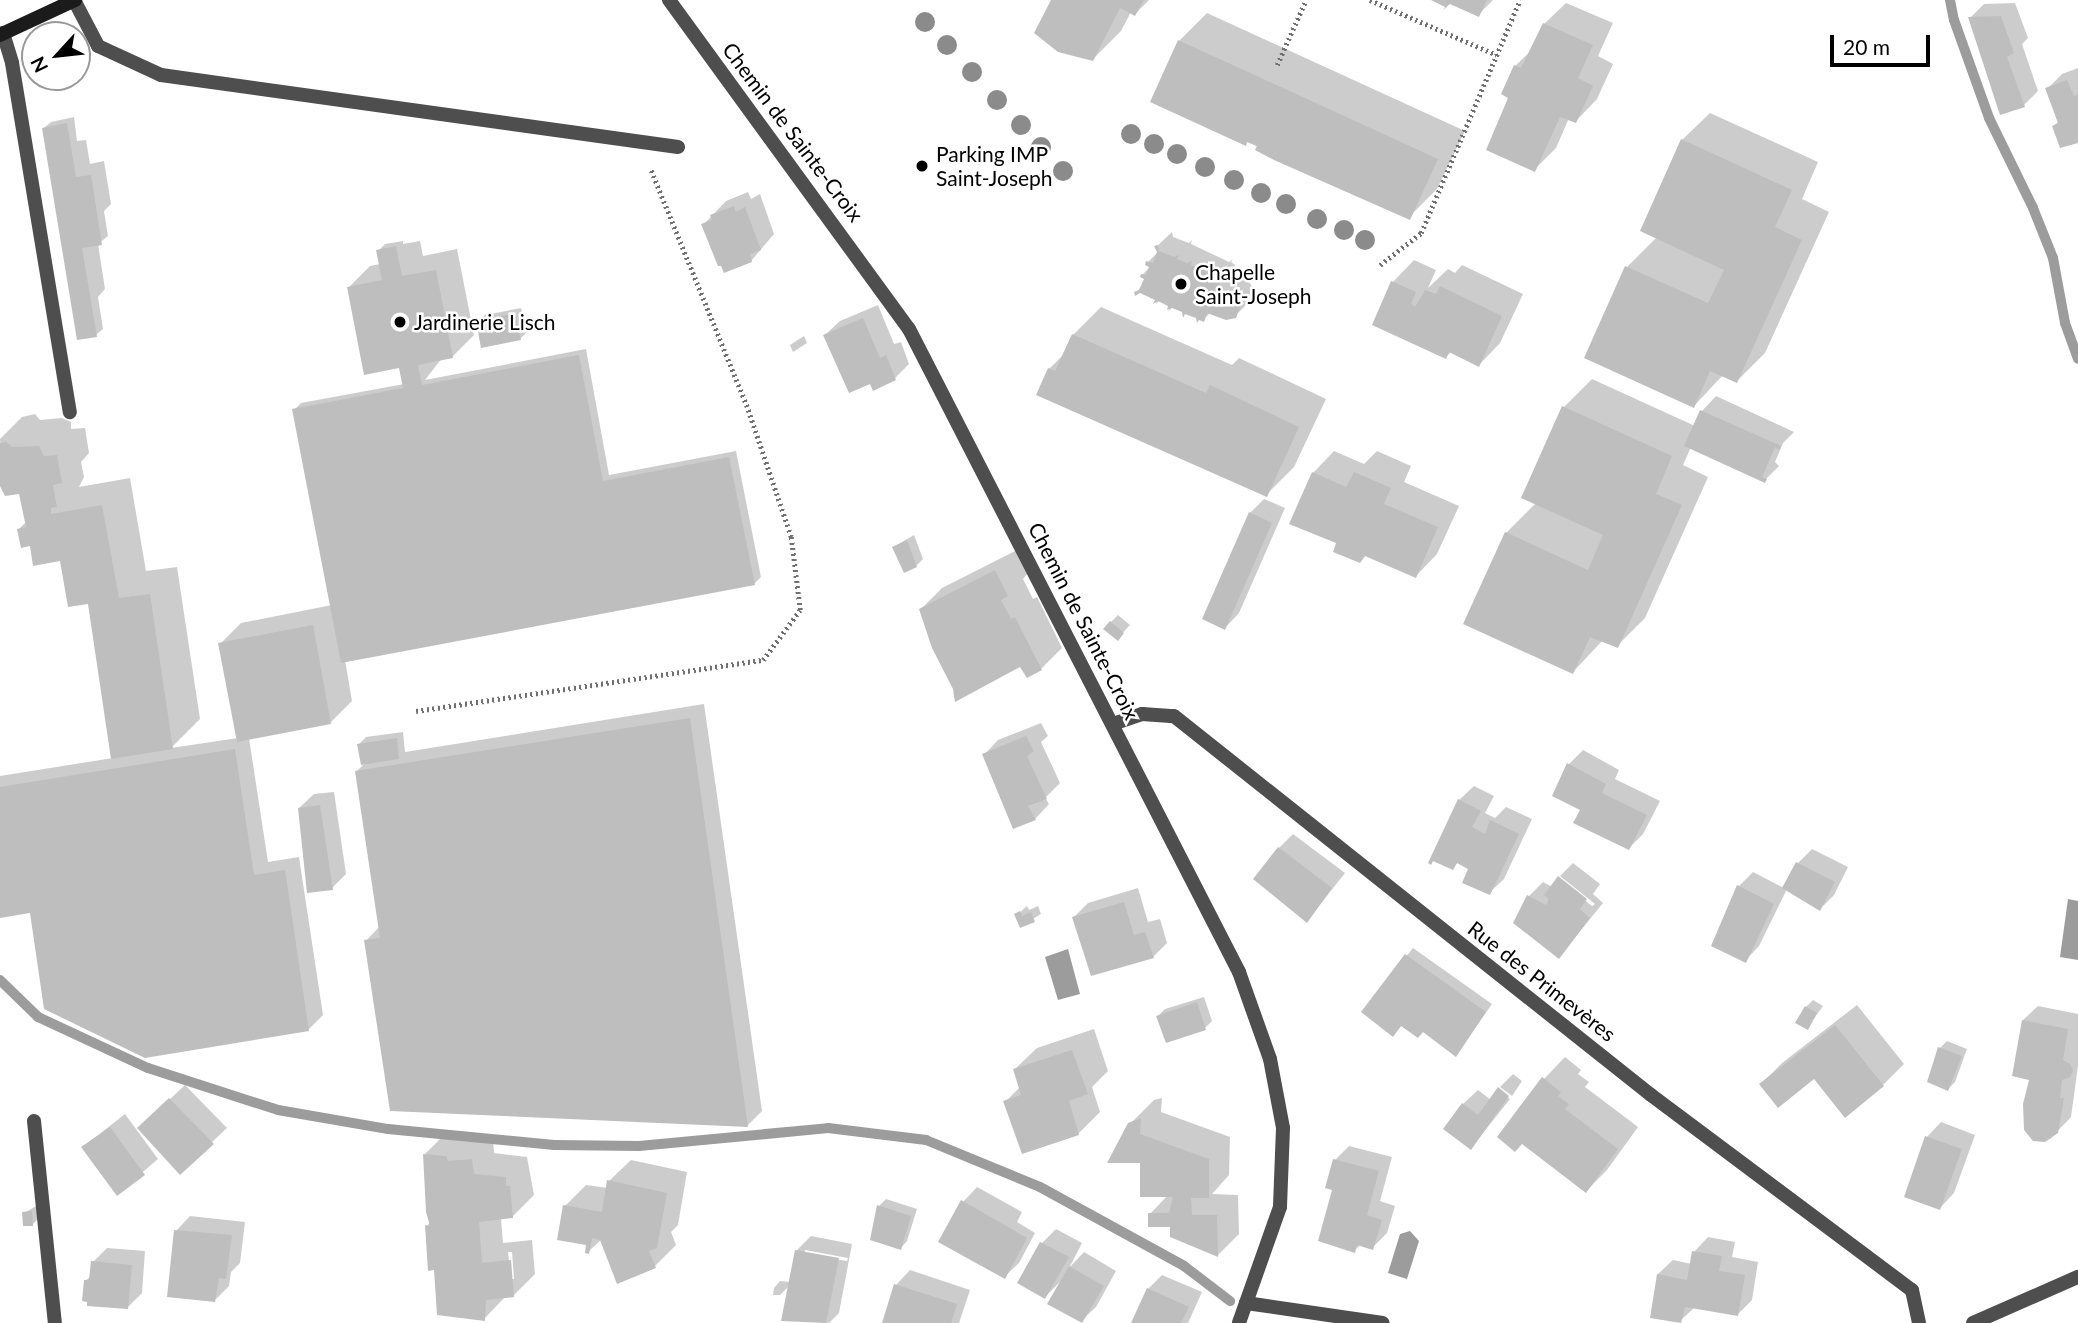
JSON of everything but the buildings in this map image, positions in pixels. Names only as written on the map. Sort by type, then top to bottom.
[{"type":"street","points":[[71,412],[12,63],[2,34],[75,0],[98,46],[161,75],[678,147]]},
{"type":"street","name":"Chemin de Sainte-Croix","points":[[668,0],[909,329],[1239,972],[1270,1059],[1283,1128],[1280,1207],[1239,1323]]},
{"type":"street","name":"Rue des Primevères","points":[[1113,724],[1142,714],[1174,716],[1651,1095],[1912,1290],[1919,1323]]},
{"type":"street","points":[[34,1121],[55,1323]]},
{"type":"street","points":[[1973,1323],[2078,1278]]},
{"type":"street","points":[[1246,1303],[1383,1323]]},
{"type":"path","points":[[1277,65],[1307,0]]},
{"type":"path","points":[[1370,0],[1497,55]]},
{"type":"path","points":[[1380,265],[1421,233],[1520,0]]},
{"type":"path","points":[[416,711],[763,660],[800,610],[791,537],[747,407],[639,141]]},
{"type":"shaded area","points":[[2068,899],[2078,901],[2078,960],[2060,957]]},
{"type":"shaded area","points":[[1068,949],[1080,994],[1058,1000],[1045,957]]},
{"type":"shaded area","points":[[1410,1231],[1419,1241],[1407,1279],[1388,1273],[1400,1234]]},
{"type":"waterway","points":[[1950,0],[1954,20],[1989,118],[2033,208],[2053,258],[2065,323],[2078,359]]},
{"type":"waterway","points":[[0,980],[38,1017],[148,1068],[278,1110],[388,1129],[554,1145],[639,1146],[828,1128],[926,1140],[1040,1187],[1184,1266],[1230,1301]]},
{"type":"place","name":"Parking IMP Saint-Joseph","points":[[922,166]]},
{"type":"place","name":"Chapelle Saint-Joseph","points":[[1181,284]]},
{"type":"place","name":"Jardinerie Lisch","points":[[400,322]]}]
